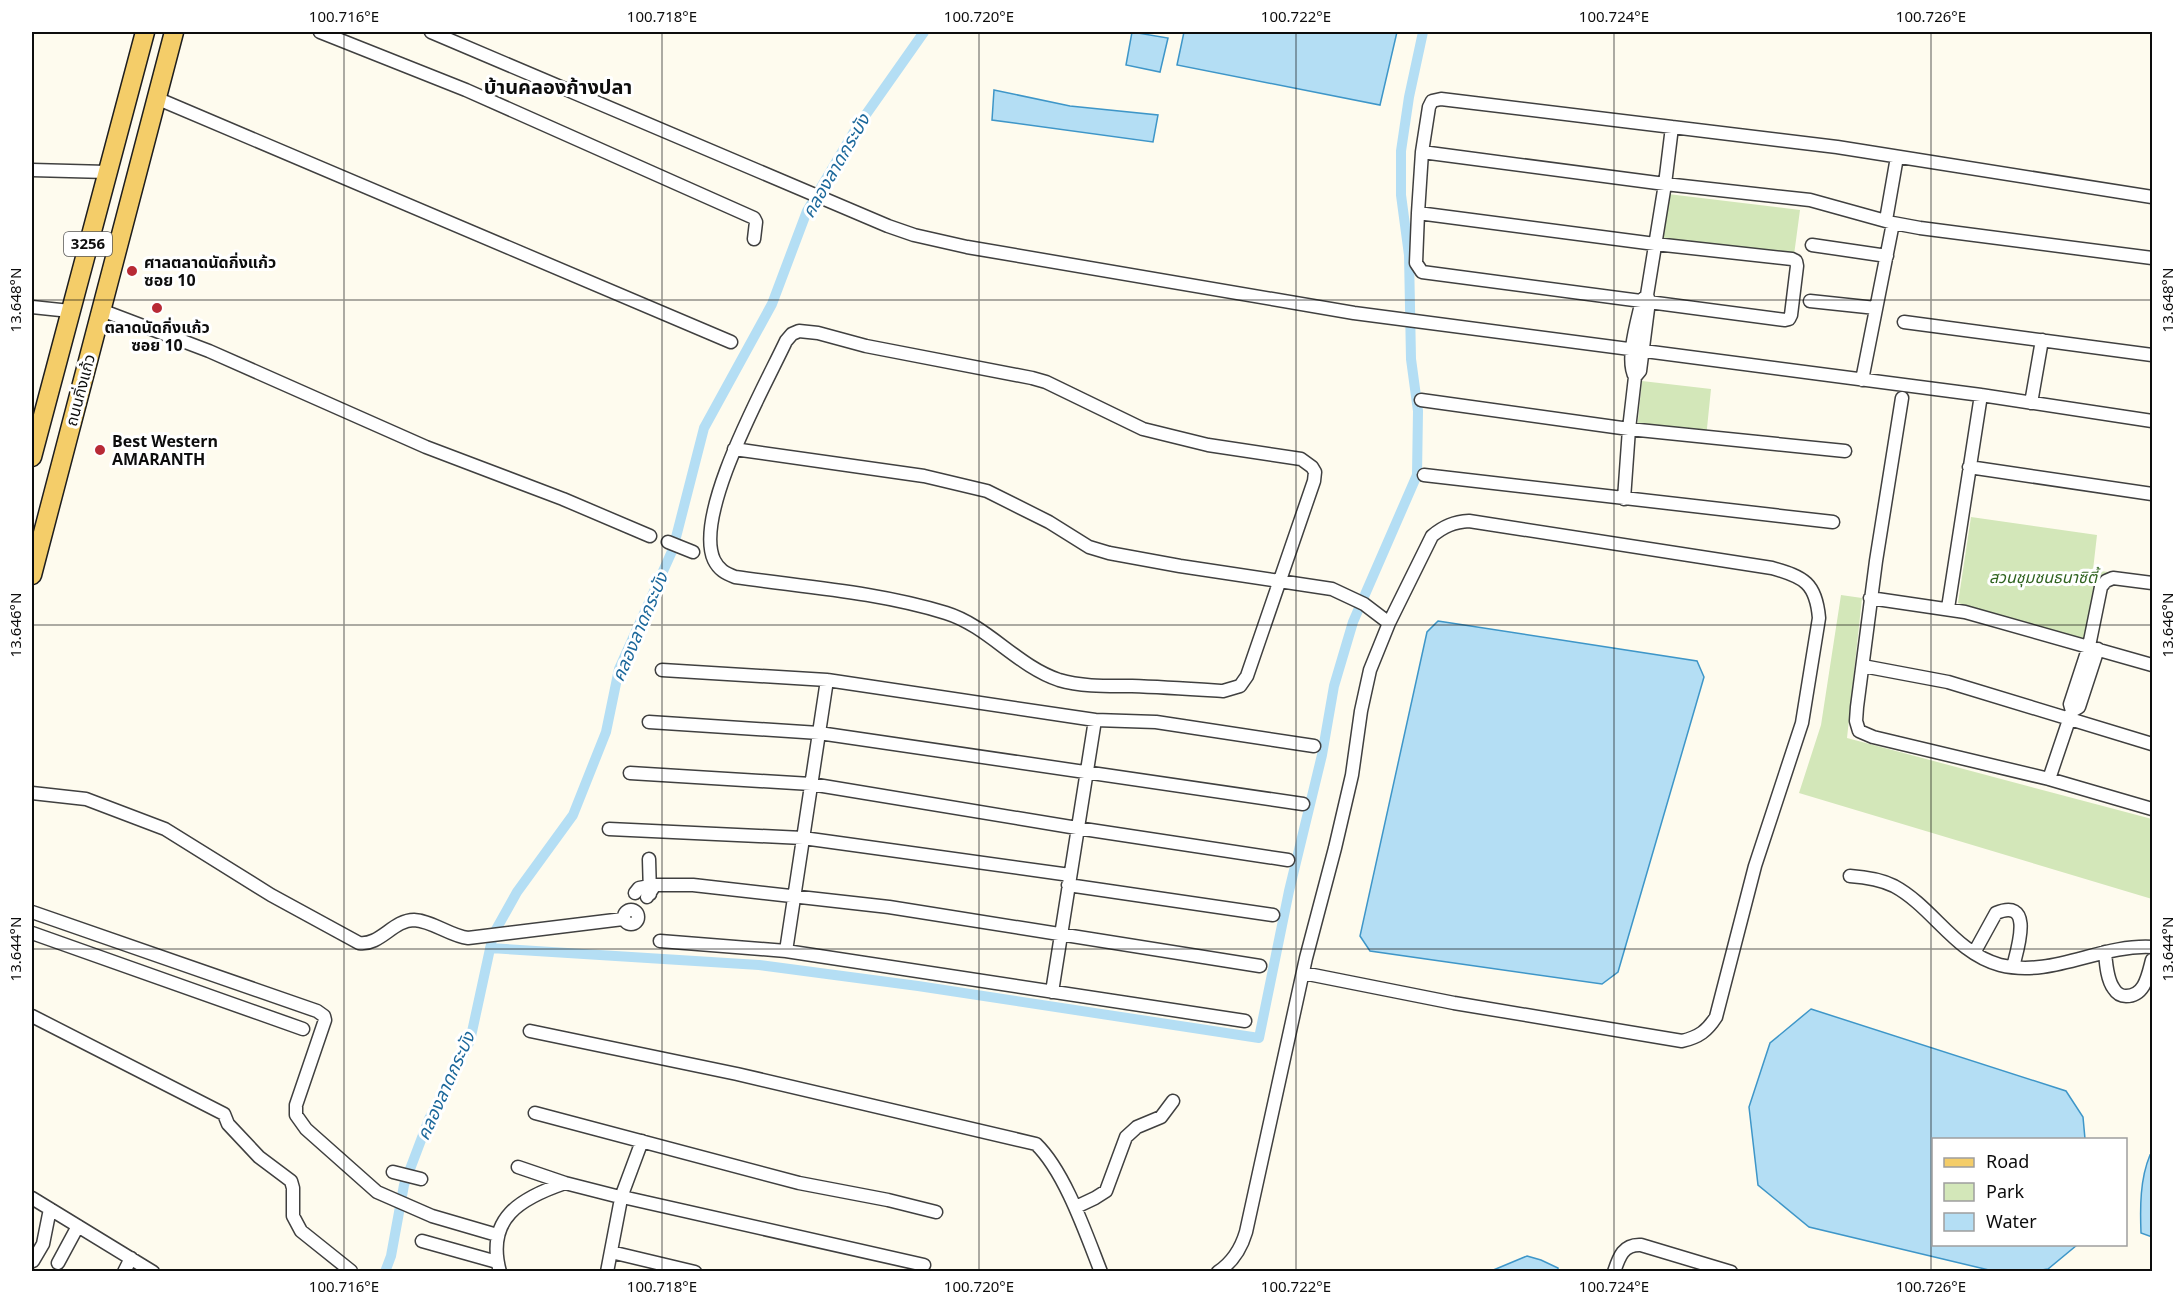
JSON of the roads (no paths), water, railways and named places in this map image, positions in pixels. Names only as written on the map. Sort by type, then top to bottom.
[{"type":"main road","name":"ถนนกิ่งแก้ว","points":[[32,457],[145,32]]},
{"type":"main road","name":"ถนนกิ่งแก้ว","points":[[32,575],[174,32]]},
{"type":"street","points":[[320,32],[466,90],[754,218],[756,222],[754,239]]},
{"type":"street","points":[[430,32],[914,235],[967,247],[1354,313],[1980,395],[2152,422]]},
{"type":"street","points":[[156,98],[731,342]]},
{"type":"street","points":[[1418,213],[1655,244],[1792,259],[1796,261],[1797,266],[1791,315],[1785,320],[1646,298],[1422,272],[1416,263],[1418,213],[1422,152],[1432,101],[1442,99],[1837,147],[2152,197]]},
{"type":"street","points":[[1624,499],[1635,377],[1631,370],[1638,350],[1672,127]]},
{"type":"street","points":[[1422,152],[1665,184],[1810,200],[1890,222],[1941,231],[2152,258]]},
{"type":"street","points":[[1862,380],[1887,256],[1897,157]]},
{"type":"street","points":[[32,170],[107,172]]},
{"type":"street","points":[[1812,245],[1887,256]]},
{"type":"street","points":[[1810,301],[1876,309]]},
{"type":"street","points":[[32,307],[70,311]]},
{"type":"street","points":[[101,310],[209,351],[426,447],[563,499],[650,536]]},
{"type":"street","points":[[1904,322],[2152,355]]},
{"type":"street","points":[[799,331],[1032,378],[1143,429],[1208,445],[1292,457],[1307,463],[1315,472],[1314,481],[1280,581],[1247,676],[1240,686],[1223,691],[1081,685],[1058,680],[1027,664],[997,641],[947,613],[876,597],[735,577],[723,573],[713,558],[711,535],[725,471],[734,449],[786,341],[792,334],[799,331]]},
{"type":"street","points":[[2031,403],[2042,340]]},
{"type":"street","points":[[1948,609],[1980,395]]},
{"type":"street","points":[[1902,398],[1870,598],[1856,721],[1859,731],[1864,735],[2049,779],[2152,809]]},
{"type":"street","points":[[1421,400],[1629,429],[1845,451]]},
{"type":"street","points":[[734,449],[924,476],[987,491],[1049,522],[1089,547],[1109,553],[1332,589],[1364,604],[1389,623]]},
{"type":"street","points":[[1969,466],[2152,494]]},
{"type":"street","points":[[1424,475],[1833,522]]},
{"type":"street","points":[[1218,1272],[1235,1257],[1246,1232],[1303,973],[1352,775],[1361,711],[1370,670],[1389,623],[1432,536],[1449,525],[1469,521],[1772,568],[1805,579],[1818,601],[1820,618],[1802,723],[1755,866],[1716,1017],[1707,1030],[1696,1038],[1682,1041],[1454,1003],[1303,973]]},
{"type":"street","points":[[668,542],[693,552]]},
{"type":"street","points":[[2049,779],[2070,715],[2070,704],[2093,648],[2101,587],[2106,581],[2119,578],[2152,583]]},
{"type":"street","points":[[1870,598],[1948,609],[2152,665]]},
{"type":"street","points":[[1863,666],[1947,682],[2070,715],[2152,744]]},
{"type":"street","points":[[663,669],[827,680],[1095,720],[1156,722],[1314,746]]},
{"type":"street","points":[[786,951],[827,680]]},
{"type":"street","points":[[1052,992],[1095,720]]},
{"type":"street","points":[[649,722],[819,733],[1303,804]]},
{"type":"street","points":[[630,773],[811,784],[1288,860]]},
{"type":"street","points":[[32,793],[86,800],[165,828],[271,895],[359,943],[371,943],[405,922],[415,920],[468,938],[523,930],[693,885],[889,907],[1260,966]]},
{"type":"street","points":[[609,828],[803,838],[1273,915]]},
{"type":"street","points":[[640,900],[649,859]]},
{"type":"street","points":[[1850,876],[1871,878],[1896,887],[1962,946],[1990,962],[2013,967],[2042,968],[2105,952],[2132,947],[2152,947]]},
{"type":"street","points":[[32,912],[317,1011],[324,1016],[323,1028],[296,1105],[296,1115],[306,1129],[377,1192],[432,1216],[497,1235]]},
{"type":"street","points":[[1974,953],[1996,913],[2013,912],[2019,916],[2022,925],[2013,967]]},
{"type":"street","points":[[32,933],[303,1029]]},
{"type":"street","points":[[660,941],[786,951],[1245,1021]]},
{"type":"street","points":[[2105,952],[2112,984],[2118,994],[2124,996],[2137,994],[2142,989],[2152,960]]},
{"type":"street","points":[[32,1016],[224,1114],[228,1124],[259,1157],[291,1181],[293,1216],[301,1231],[351,1271]]},
{"type":"street","points":[[530,1031],[737,1074],[1036,1144],[1045,1152],[1076,1207],[1101,1272]]},
{"type":"street","points":[[1076,1207],[1106,1191],[1130,1131],[1161,1117],[1173,1101]]},
{"type":"street","points":[[535,1113],[799,1183],[936,1212]]},
{"type":"street","points":[[607,1272],[622,1197],[642,1141]]},
{"type":"street","points":[[518,1167],[565,1183],[622,1197],[924,1265]]},
{"type":"street","points":[[395,1172],[420,1179]]},
{"type":"street","points":[[422,1241],[498,1267],[497,1235],[507,1216],[514,1208],[533,1196],[565,1183]]},
{"type":"street","points":[[32,1198],[153,1272]]},
{"type":"street","points":[[33,1261],[43,1244],[50,1209]]},
{"type":"street","points":[[58,1263],[78,1226]]},
{"type":"street","points":[[1614,1272],[1622,1252],[1632,1245],[1641,1245],[1731,1272]]},
{"type":"street","points":[[611,1252],[695,1272]]},
{"type":"street","points":[[124,1272],[131,1258]]},
{"type":"water","points":[[1132,32],[1168,38],[1160,72],[1126,65]]},
{"type":"water","points":[[1184,32],[1397,32],[1380,105],[1177,65]]},
{"type":"water","points":[[994,90],[1070,106],[1158,115],[1153,142],[992,120]]},
{"type":"water","points":[[1438,621],[1697,661],[1704,677],[1618,972],[1602,984],[1370,951],[1360,936],[1427,632]]},
{"type":"water","points":[[1811,1009],[2066,1091],[2083,1117],[2085,1138],[1932,1138],[1932,1246],[2076,1246],[2048,1269],[2029,1272],[1993,1271],[1809,1227],[1758,1185],[1749,1107],[1770,1043]]},
{"type":"water","points":[[2150,1155],[2152,1156],[2152,1237],[2141,1233],[2142,1183]]},
{"type":"water","points":[[1527,1256],[1558,1268],[1558,1271],[1491,1271]]},
{"type":"waterway","name":"คลองลาดกระบัง","points":[[385,1272],[391,1256],[404,1185],[429,1119],[470,1041],[493,935],[517,892],[573,815],[606,732],[619,669],[673,549],[704,428],[772,304],[807,211],[855,130],[924,32]]},
{"type":"waterway","points":[[490,948],[759,965],[918,986],[1259,1038],[1289,891],[1322,755],[1334,686],[1353,622],[1417,475],[1418,411],[1411,359],[1409,255],[1401,195],[1401,151],[1409,97],[1423,32]]},
{"type":"place","name":"ศาลตลาดนัดกิ่งแก้ว ซอย 10","points":[[132,271]]},
{"type":"place","name":"ตลาดนัดกิ่งแก้ว ซอย 10","points":[[157,308]]},
{"type":"place","name":"Best Western AMARANTH","points":[[100,450]]},
{"type":"district","name":"บ้านคลองก้างปลา","points":[[558,87]]},
{"type":"park label","name":"สวนชุมชนธนาซิตี้","points":[[2043,577]]}]
